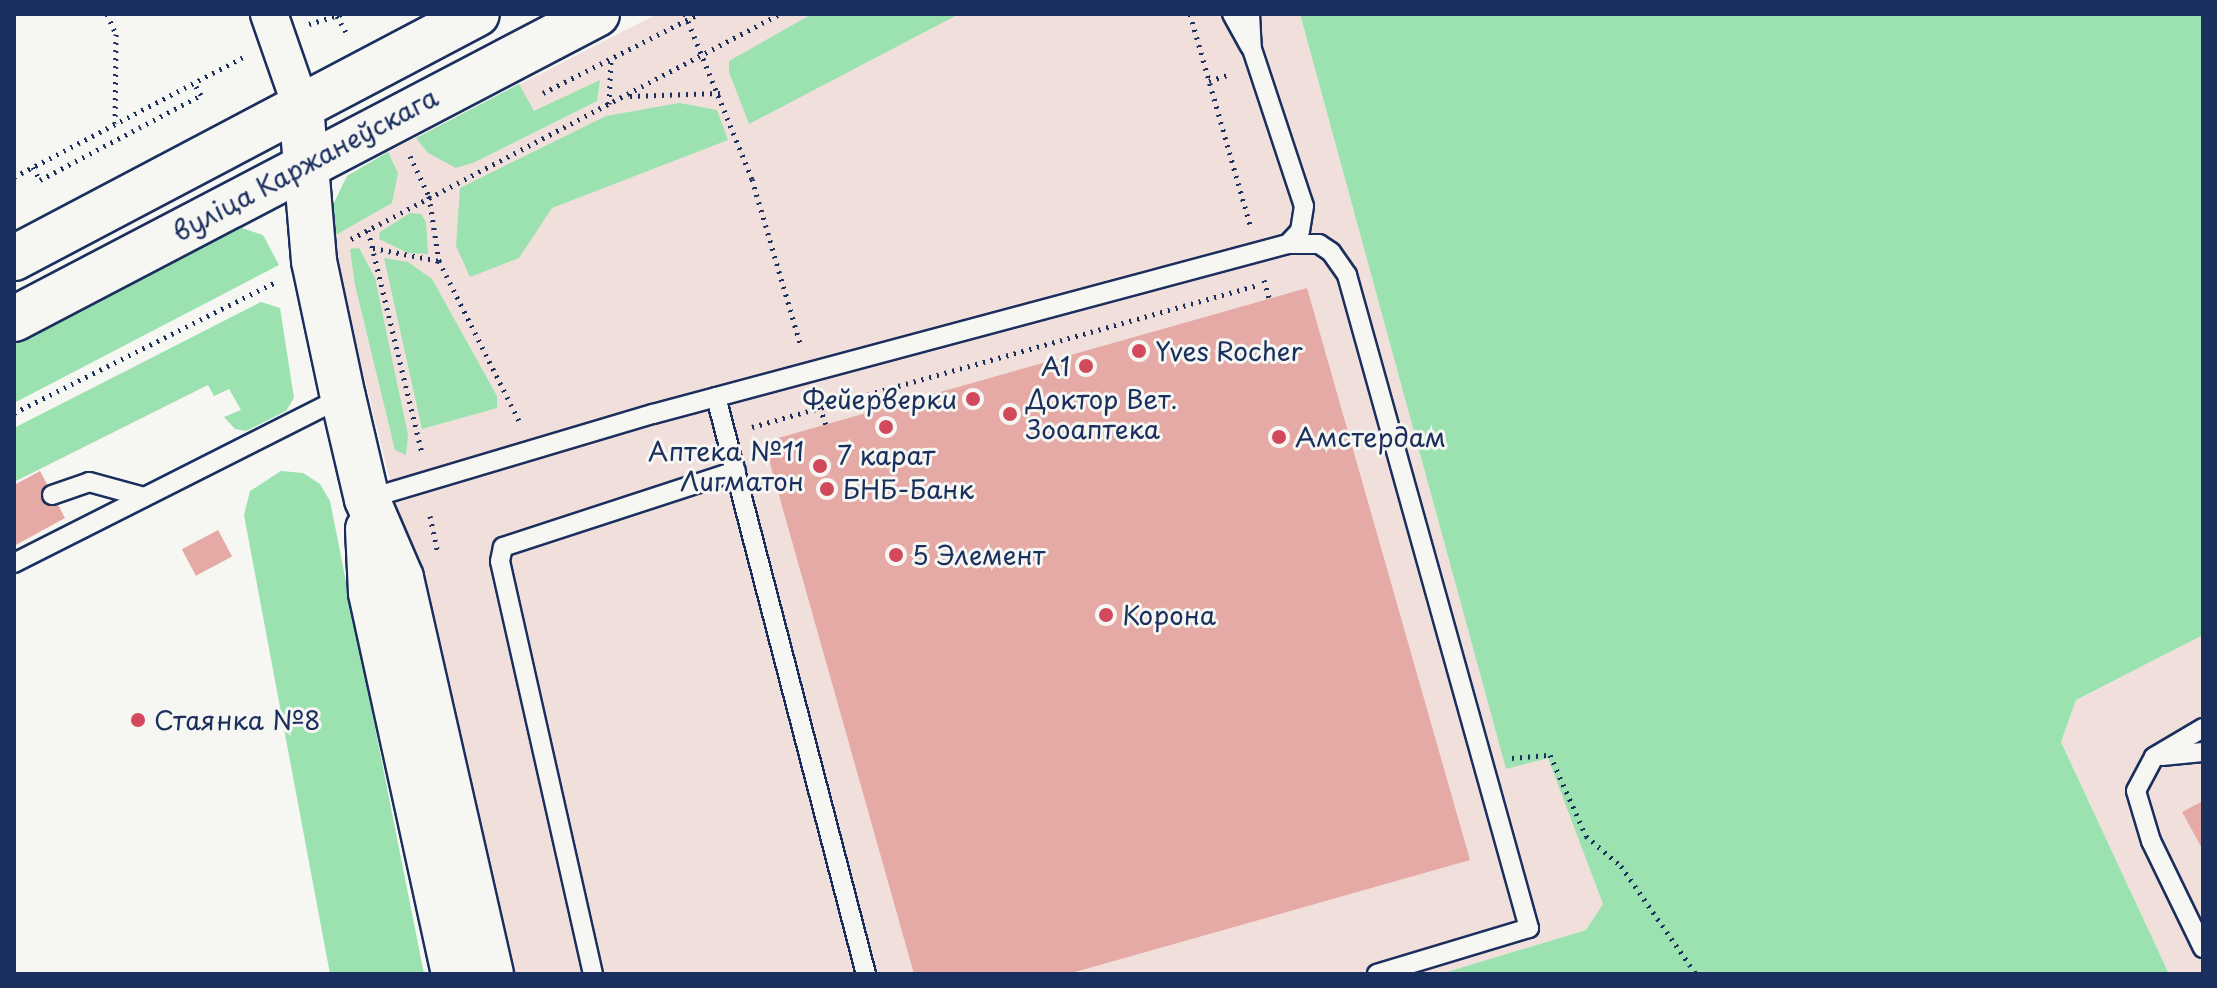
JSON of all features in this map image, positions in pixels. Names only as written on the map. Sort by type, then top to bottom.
[{"type":"street","points":[[269,14],[301,106],[314,261],[343,397],[367,499],[401,578],[491,974]]},
{"type":"street","name":"вуліца Каржанеўскага","points":[[14,258],[477,14]]},
{"type":"street","name":"вуліца Каржанеўскага","points":[[14,319],[305,162],[597,14]]},
{"type":"street","points":[[367,499],[371,593],[454,974]]},
{"type":"lane","points":[[1232,14],[1252,49],[1304,206],[1300,231],[1288,244]]},
{"type":"lane","points":[[1250,14],[1252,49]]},
{"type":"lane","points":[[367,499],[716,397],[1288,244],[1319,244],[1331,252],[1347,275],[1480,763],[1529,928],[1377,974]]},
{"type":"lane","points":[[14,563],[343,397]]},
{"type":"lane","points":[[716,397],[866,974]]},
{"type":"lane","points":[[593,974],[500,561],[503,547],[736,471]]},
{"type":"lane","points":[[52,495],[89,482],[144,497]]},
{"type":"lane","points":[[2203,728],[2154,757],[2136,791],[2151,841],[2203,948]]},
{"type":"lane","points":[[2154,757],[2203,752]]},
{"type":"path","points":[[107,14],[116,34],[115,124]]},
{"type":"path","points":[[304,26],[341,14]]},
{"type":"path","points":[[535,97],[687,17],[699,14]]},
{"type":"path","points":[[1190,14],[1250,226]]},
{"type":"path","points":[[345,242],[775,15]]},
{"type":"path","points":[[687,17],[705,53],[755,188],[802,351]]},
{"type":"path","points":[[14,177],[253,52]]},
{"type":"path","points":[[608,105],[611,59]]},
{"type":"path","points":[[33,167],[40,180],[93,153],[201,95],[194,82]]},
{"type":"path","points":[[625,96],[720,93]]},
{"type":"path","points":[[408,150],[429,196],[439,261],[522,426]]},
{"type":"path","points":[[368,230],[421,454]]},
{"type":"path","points":[[372,247],[439,261]]},
{"type":"path","points":[[1263,275],[1269,298]]},
{"type":"path","points":[[14,413],[281,280]]},
{"type":"path","points":[[738,431],[1278,280]]},
{"type":"path","points":[[820,407],[826,425]]},
{"type":"path","points":[[1480,763],[1550,755],[1586,836],[1621,866],[1696,974]]},
{"type":"shaded area","points":[[657,14],[1300,14],[1506,769],[1549,757],[1603,904],[1586,930],[1440,974],[503,974],[458,753],[336,264],[331,209],[347,176]]},
{"type":"shaded area","points":[[2203,635],[2203,974],[2169,974],[2061,742],[2076,700]]},
{"type":"green space","points":[[812,14],[959,14],[749,124],[729,72],[729,61]]},
{"type":"green space","points":[[1300,14],[2203,14],[2203,635],[2076,700],[2061,742],[2169,974],[1440,974],[1586,930],[1603,904],[1548,758],[1506,769]]},
{"type":"green space","points":[[600,80],[597,101],[475,162],[456,168],[428,153],[416,138],[519,84],[534,111]]},
{"type":"green space","points":[[679,103],[717,110],[728,140],[552,208],[519,258],[470,277],[456,246],[460,188],[606,116]]},
{"type":"green space","points":[[388,152],[398,173],[392,203],[332,237],[331,209],[347,176]]},
{"type":"green space","points":[[410,213],[421,214],[426,222],[428,254],[408,253],[379,239],[380,232]]},
{"type":"green space","points":[[233,225],[263,235],[279,265],[14,403],[14,332]]},
{"type":"green space","points":[[359,248],[375,278],[408,435],[406,455],[395,450],[355,285],[350,249]]},
{"type":"green space","points":[[384,258],[408,262],[432,279],[497,396],[497,408],[422,429]]},
{"type":"green space","points":[[261,302],[280,308],[294,398],[286,411],[246,431],[235,429],[224,417],[241,410],[229,389],[214,396],[208,385],[14,482],[14,428]]},
{"type":"green space","points":[[281,471],[303,473],[320,484],[330,501],[424,974],[330,974],[244,515],[250,491]]},
{"type":"building","name":"Корона","points":[[1307,288],[1470,860],[1068,974],[914,974],[764,442]]},
{"type":"building","points":[[40,471],[65,518],[14,546],[14,485]]},
{"type":"building","points":[[218,530],[232,556],[196,576],[182,549]]},
{"type":"building","points":[[2203,801],[2203,850],[2182,812]]},
{"type":"place","name":"Yves Rocher","points":[[1139,351]]},
{"type":"place","name":"A1","points":[[1086,366]]},
{"type":"place","name":"Фейерверки","points":[[973,399]]},
{"type":"place","name":"Доктор Вет. Зооаптека","points":[[1010,414]]},
{"type":"place","name":"7 карат","points":[[886,427]]},
{"type":"place","name":"Амстердам","points":[[1279,437]]},
{"type":"place","name":"Аптека №11 Лигматон","points":[[820,466]]},
{"type":"place","name":"БНБ-Банк","points":[[827,489]]},
{"type":"place","name":"5 Элемент","points":[[896,555]]},
{"type":"place","name":"Корона","points":[[1106,615]]},
{"type":"place","name":"Стаянка №8","points":[[138,720]]}]
